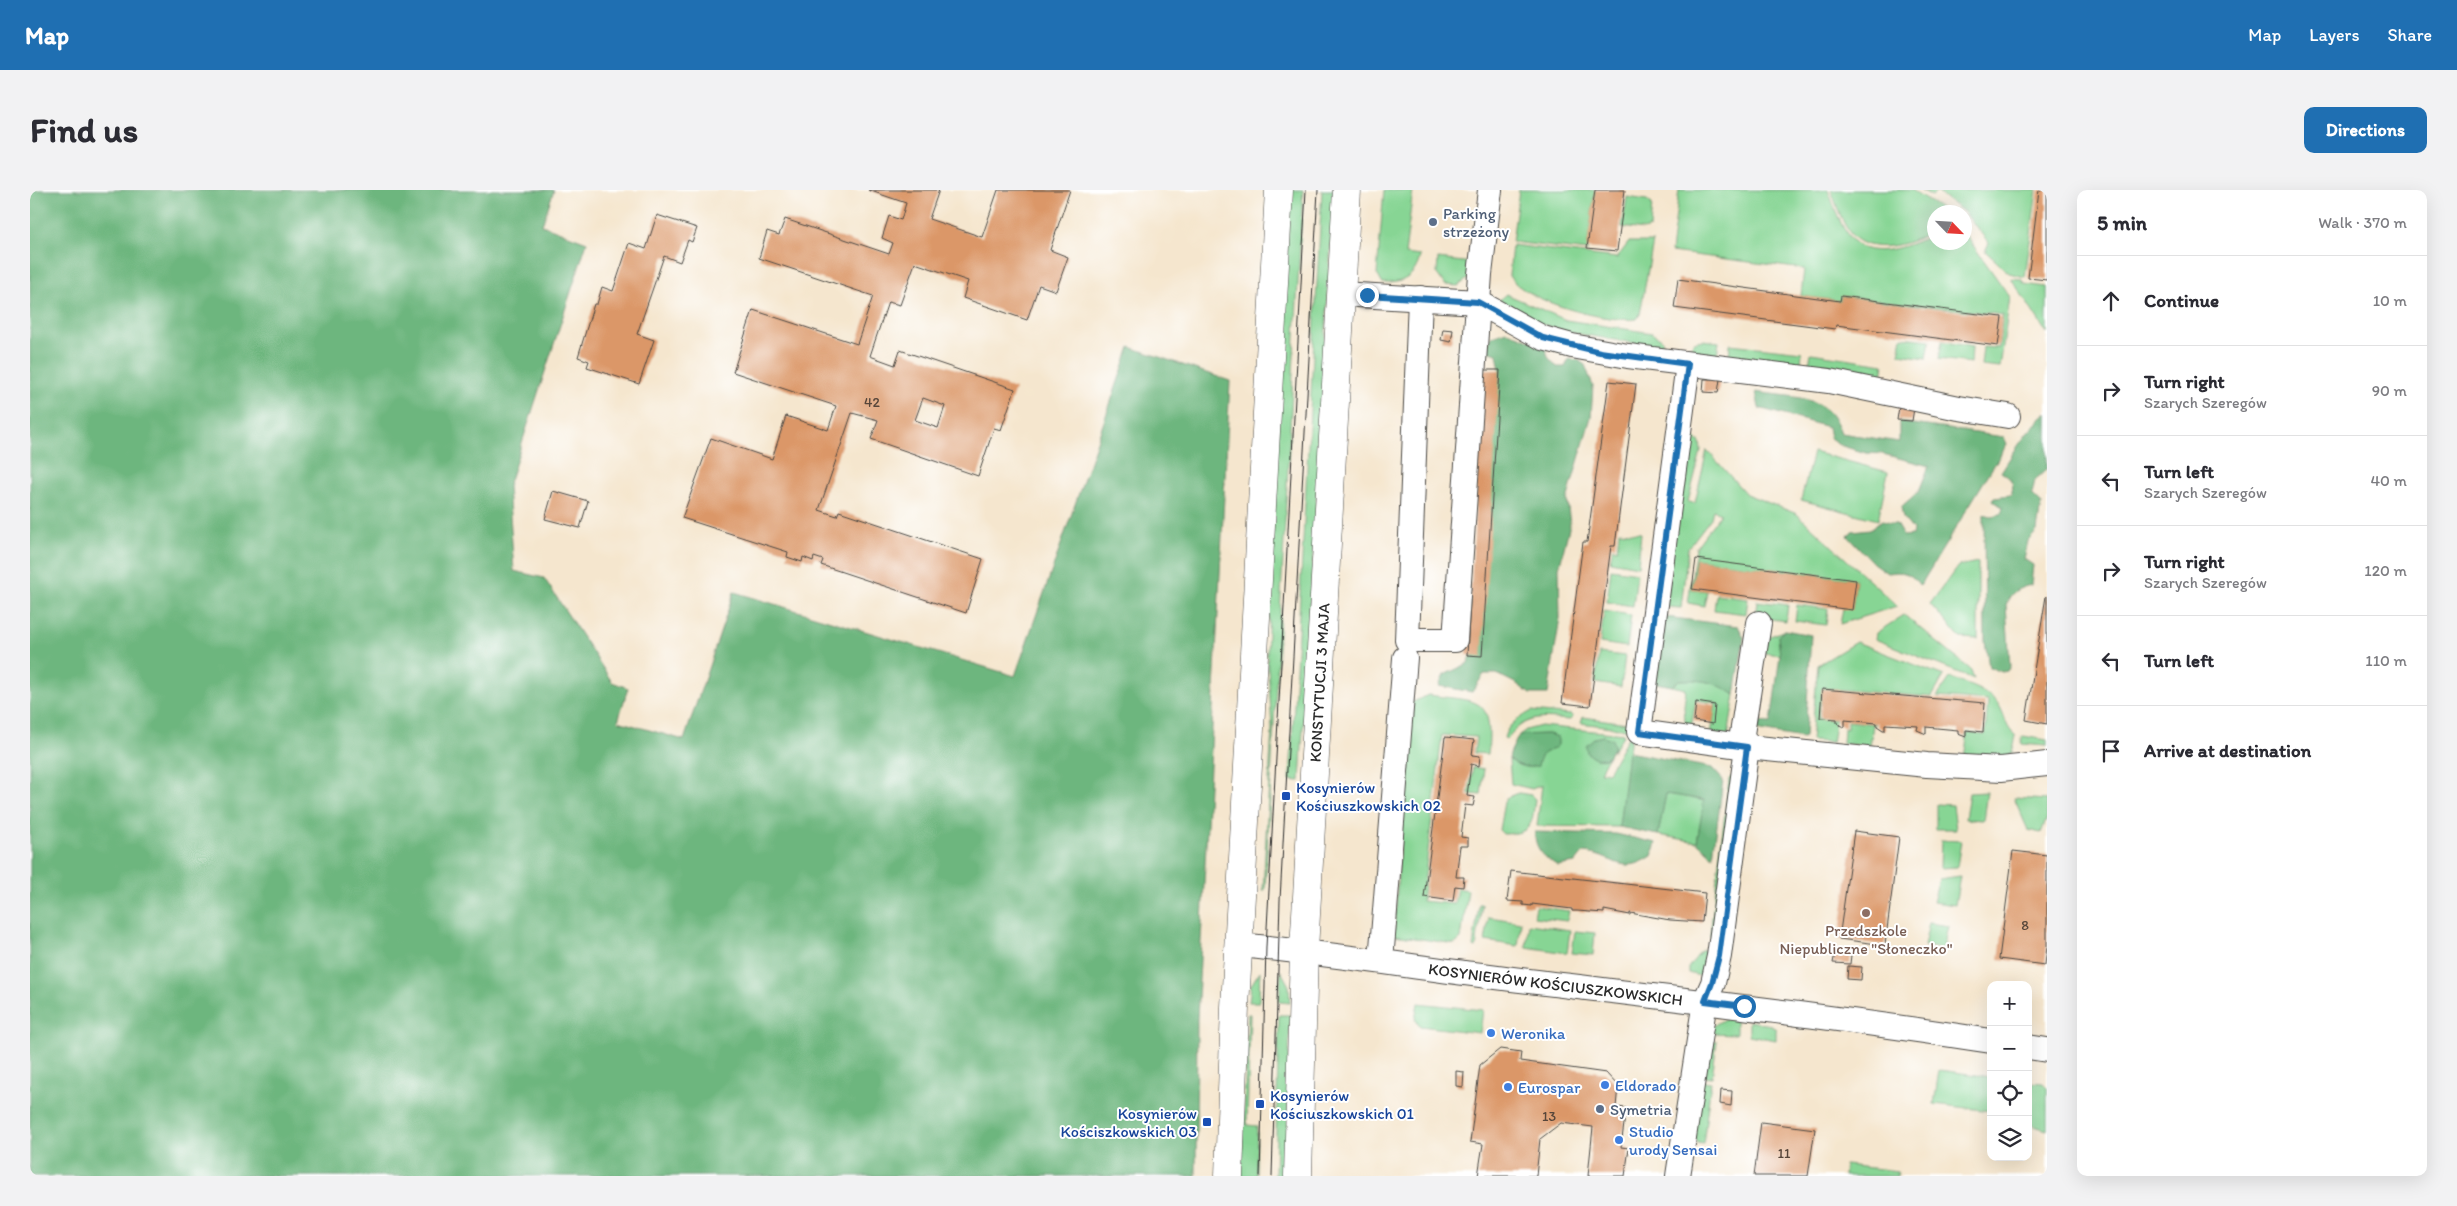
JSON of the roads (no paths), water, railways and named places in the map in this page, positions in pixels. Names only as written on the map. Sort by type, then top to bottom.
[{"type":"street","points":[[1230,1176],[1238,945],[1279,190]]},
{"type":"street","name":"KONSTYTUCJI 3 MAJA","points":[[1298,1176],[1304,950],[1347,190]]},
{"type":"street","points":[[1420,298],[1407,640],[1455,640],[1478,302],[1490,190]]},
{"type":"street","points":[[1340,294],[1478,302],[1543,338],[1600,352],[1829,381],[1959,408],[2008,416]]},
{"type":"street","points":[[1688,364],[1639,732],[1747,747],[1927,765],[2001,769],[2047,764]]},
{"type":"street","points":[[1678,1176],[1705,1001],[1719,956],[1747,747],[1742,734],[1759,623]]},
{"type":"street","points":[[1381,961],[1405,658]]},
{"type":"street","name":"KOSYNIERÓW KOŚCIUSZKOWSKICH","points":[[1238,945],[1304,950],[1472,974],[1705,1001],[1987,1040]]},
{"type":"street","points":[[2032,1048],[2047,1050]]},
{"type":"tram line","points":[[1260,1176],[1266,947],[1306,190]]},
{"type":"tram line","points":[[1272,1176],[1280,900],[1318,190]]},
{"type":"place","name":"Parking strzeżony","points":[[1433,222]]},
{"type":"place","name":"Kosynierów Kościuszkowskich 02","points":[[1286,796]]},
{"type":"place","name":"Przedszkole Niepubliczne \"Słoneczko\"","points":[[1866,913]]},
{"type":"place","name":"Weronika","points":[[1491,1033]]},
{"type":"place","name":"Eldorado","points":[[1605,1085]]},
{"type":"place","name":"Eurospar","points":[[1508,1087]]},
{"type":"place","name":"Kosynierów Kościuszkowskich 01","points":[[1260,1104]]},
{"type":"place","name":"Symetria","points":[[1600,1109]]},
{"type":"place","name":"Kosynierów Kościszkowskich 03","points":[[1207,1122]]},
{"type":"place","name":"Studio urody Sensai","points":[[1619,1140]]}]
